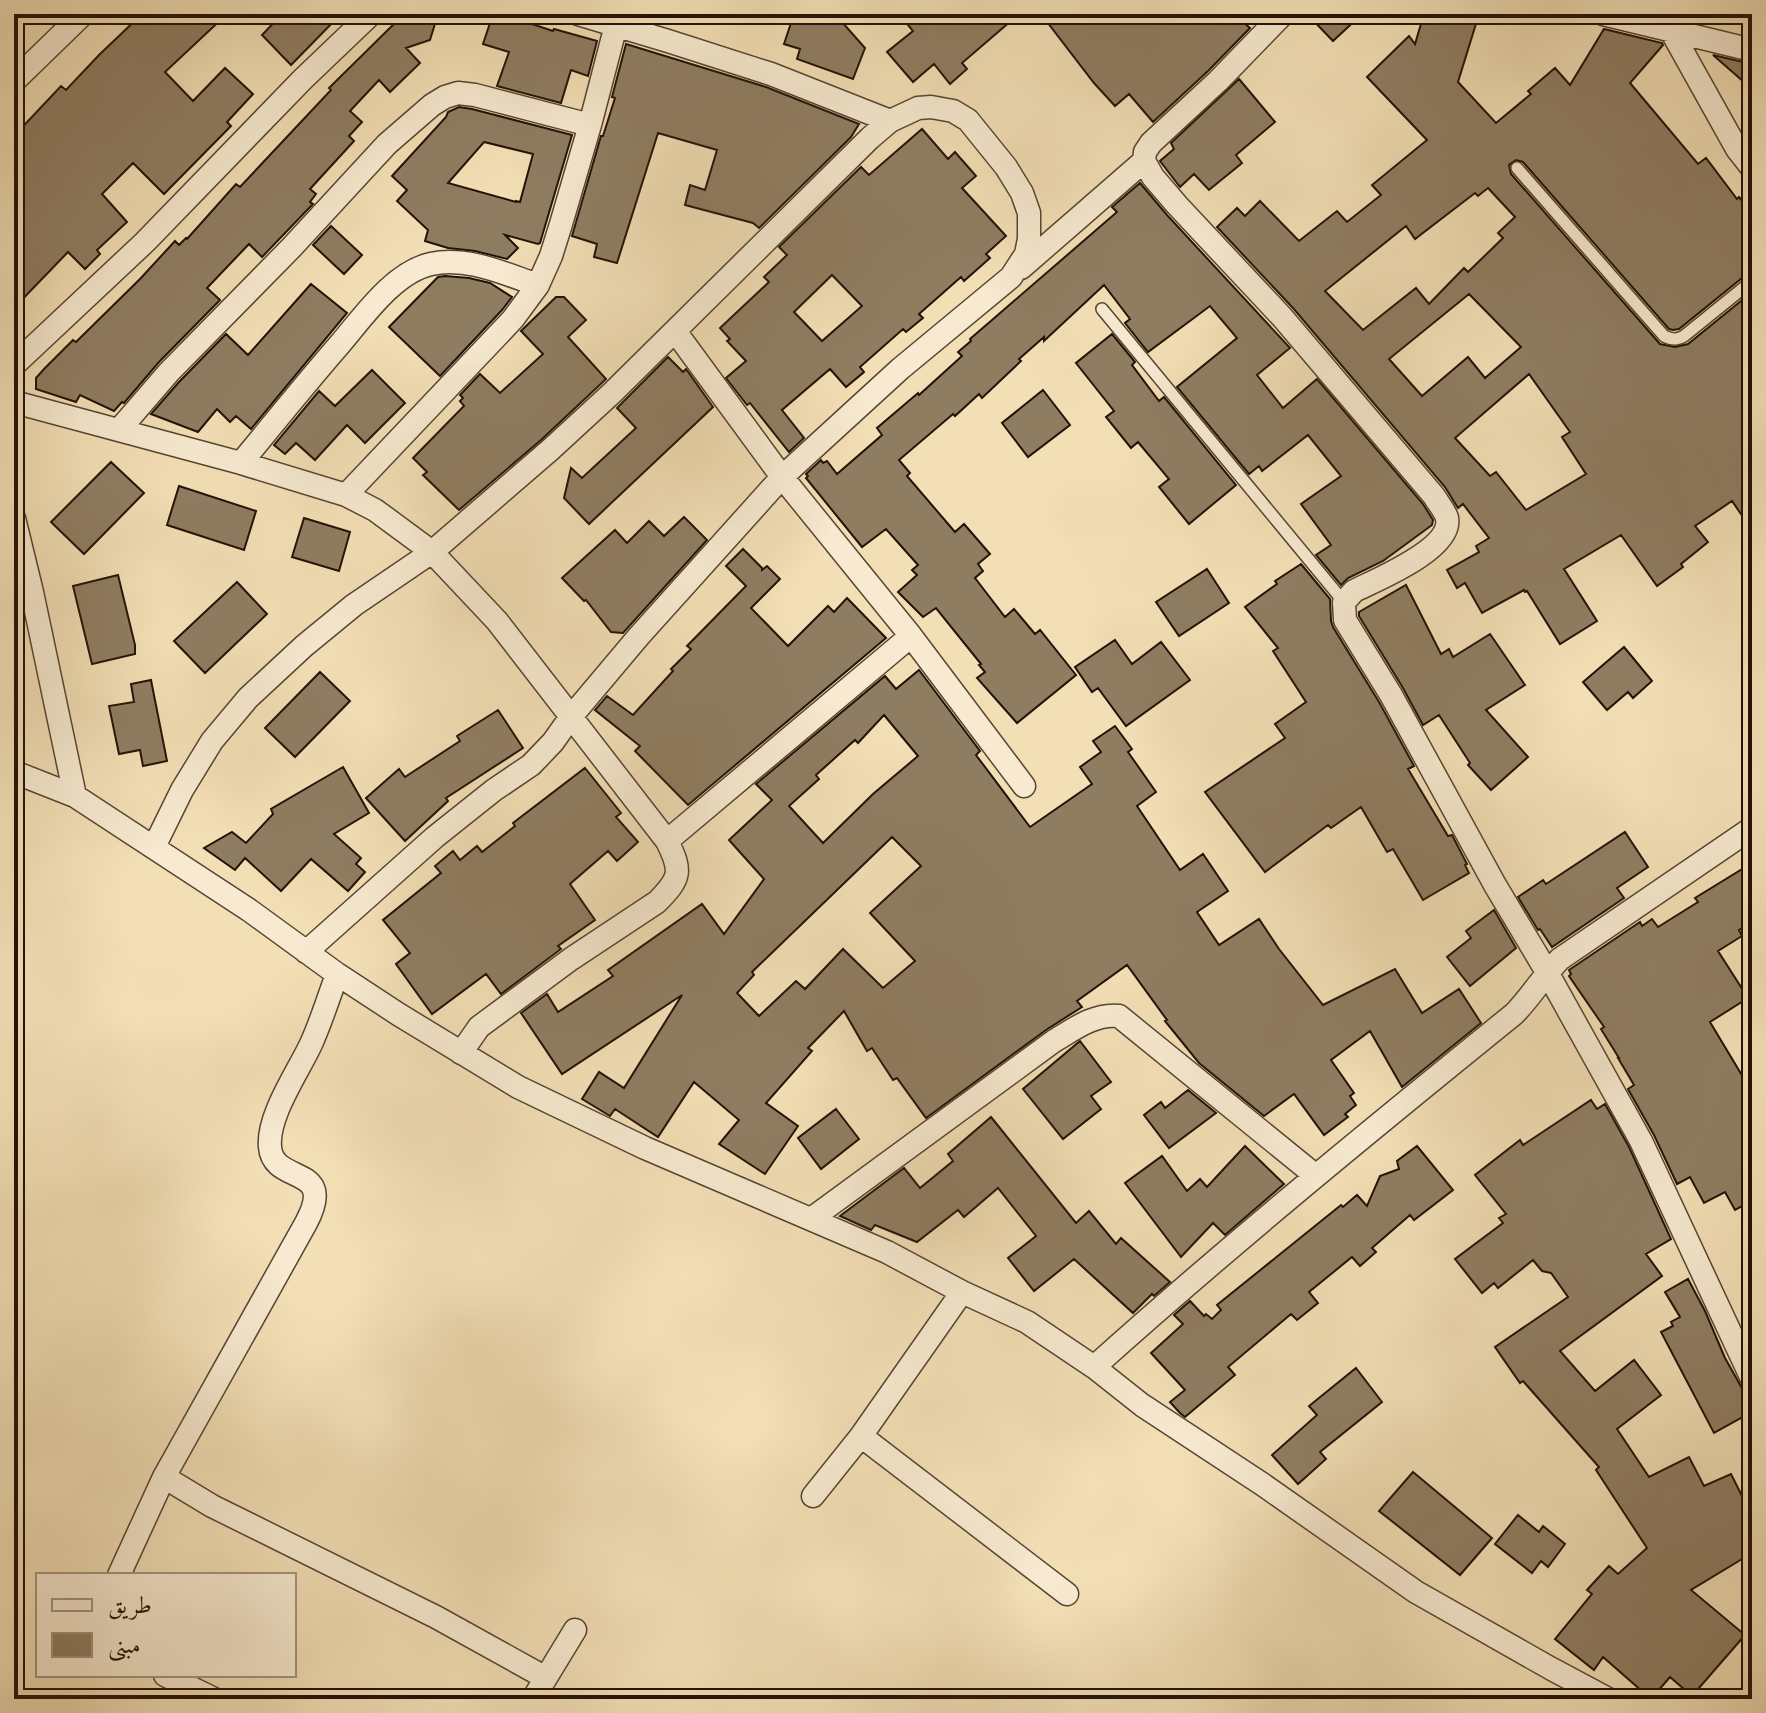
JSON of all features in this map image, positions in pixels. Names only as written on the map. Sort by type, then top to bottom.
[{"type":"street","points":[[14,81],[83,14]]},
{"type":"street","points":[[14,365],[145,242],[303,79],[371,14]]},
{"type":"street","points":[[578,14],[771,74],[890,121]]},
{"type":"street","points":[[1283,14],[1218,81],[1151,143],[1144,161],[1153,177],[1177,205],[1302,341],[1434,496],[1447,518],[1445,534],[1433,548],[1354,591],[1344,602],[1345,620],[1391,695],[1641,1141],[1752,1379]]},
{"type":"street","points":[[1603,14],[1752,50]]},
{"type":"street","points":[[346,495],[513,319],[538,285],[561,224],[616,25]]},
{"type":"street","points":[[1670,29],[1737,149],[1752,168]]},
{"type":"street","points":[[119,430],[169,372],[291,248],[387,144],[432,105],[458,93],[475,95],[590,125]]},
{"type":"street","points":[[154,847],[182,790],[212,741],[248,698],[304,646],[354,605],[432,552],[550,450],[890,121],[918,108],[941,108],[968,120],[986,141],[1022,193],[1029,213],[1026,254],[1011,277]]},
{"type":"street","points":[[306,952],[435,837],[531,765],[639,636],[782,477],[900,369],[1144,161]]},
{"type":"street","points":[[241,463],[380,299],[412,271],[428,264],[447,262],[478,265],[538,285]]},
{"type":"street","points":[[675,331],[782,477],[911,636],[1024,786]]},
{"type":"street","points":[[14,402],[241,463],[346,495],[375,510],[432,552],[497,621],[667,841],[677,860],[676,878],[668,891],[657,902],[571,959],[479,1027],[461,1053]]},
{"type":"street","points":[[14,518],[75,796]]},
{"type":"street","points":[[667,841],[911,636]]},
{"type":"street","points":[[14,772],[75,796],[249,910],[337,974],[518,1087],[617,1135],[887,1252],[1027,1322],[1094,1367],[1142,1405],[1416,1592],[1608,1699]]},
{"type":"street","points":[[1094,1367],[1198,1275],[1514,1014],[1560,959],[1752,828]]},
{"type":"street","points":[[120,1573],[164,1477],[316,1201],[312,1185],[274,1159],[270,1153],[270,1138],[283,1096],[311,1043],[337,974]]},
{"type":"street","points":[[811,1219],[1054,1041],[1090,1021],[1110,1015],[1119,1016],[1316,1176]]},
{"type":"street","points":[[813,1496],[861,1436],[962,1292]]},
{"type":"street","points":[[861,1436],[1067,1594]]},
{"type":"street","points":[[164,1477],[212,1506],[436,1617],[546,1678]]},
{"type":"street","points":[[533,1699],[575,1630]]},
{"type":"street","points":[[169,1677],[214,1699]]},
{"type":"lane","points":[[1517,168],[1664,336],[1671,339],[1684,336],[1752,281]]},
{"type":"lane","points":[[1102,309],[1344,602]]},
{"type":"building","points":[[142,14],[227,14],[165,72],[193,101],[225,68],[253,94],[227,122],[231,126],[164,194],[133,163],[102,194],[127,222],[97,250],[100,254],[85,269],[68,252],[14,308],[14,136],[61,86],[66,90]]},
{"type":"building","points":[[282,14],[341,14],[291,65],[262,35]]},
{"type":"building","points":[[404,14],[438,14],[430,40],[406,48],[420,63],[390,92],[379,80],[350,111],[362,122],[349,136],[354,141],[310,189],[316,194],[310,202],[313,204],[262,257],[249,244],[207,288],[220,300],[124,403],[114,411],[80,395],[76,402],[36,389],[36,378],[45,368],[73,340],[76,342],[175,241],[179,245],[187,239],[236,184],[240,187],[331,90],[329,88]]},
{"type":"building","points":[[493,14],[597,41],[588,76],[571,70],[561,103],[497,86],[509,52],[483,44]]},
{"type":"building","points":[[794,14],[835,14],[865,48],[853,79],[797,59],[800,49],[784,44]]},
{"type":"building","points":[[899,14],[1019,14],[962,63],[967,69],[950,84],[934,64],[913,82],[887,52],[913,31]]},
{"type":"building","points":[[1041,14],[1234,14],[1250,28],[1153,122],[1129,94],[1115,106]]},
{"type":"building","points":[[1307,14],[1362,14],[1333,41]]},
{"type":"building","points":[[1424,14],[1479,14],[1458,82],[1496,123],[1531,94],[1528,91],[1555,68],[1570,85],[1604,29],[1662,43],[1630,83],[1698,164],[1706,158],[1737,199],[1739,197],[1752,213],[1752,273],[1679,329],[1673,330],[1523,162],[1516,160],[1509,165],[1511,174],[1660,344],[1675,347],[1688,344],[1752,292],[1752,530],[1732,501],[1695,526],[1708,542],[1681,564],[1683,567],[1657,586],[1621,535],[1564,569],[1597,621],[1560,644],[1527,591],[1482,613],[1465,583],[1457,588],[1447,570],[1479,552],[1476,546],[1489,538],[1463,504],[1458,508],[1445,487],[1293,308],[1217,227],[1237,208],[1245,216],[1260,201],[1299,241],[1337,211],[1347,222],[1381,195],[1372,185],[1427,140],[1367,77],[1409,36],[1415,44]],"holes":[[[1488,188],[1515,217],[1498,233],[1503,238],[1468,272],[1464,268],[1429,304],[1416,288],[1363,330],[1325,291],[1406,226],[1415,239],[1475,193],[1478,196]],[[1469,294],[1521,347],[1485,378],[1468,357],[1422,396],[1389,359]],[[1529,374],[1570,432],[1562,437],[1586,474],[1526,510],[1496,472],[1490,476],[1455,438]]]},
{"type":"building","points":[[626,44],[766,87],[859,124],[851,137],[759,228],[753,223],[685,205],[690,185],[705,190],[717,150],[658,133],[617,263],[594,257],[597,244],[572,236],[615,98],[612,97]]},
{"type":"building","points":[[1713,55],[1752,64],[1752,89]]},
{"type":"building","points":[[1239,79],[1275,122],[1236,155],[1242,163],[1209,190],[1194,174],[1180,187],[1160,161],[1174,149],[1171,143]]},
{"type":"building","points":[[459,107],[472,109],[572,135],[540,243],[505,235],[518,248],[507,259],[425,241],[428,230],[397,201],[407,190],[392,176],[448,112]],"holes":[[[484,142],[533,154],[520,202],[448,183]]]},
{"type":"building","points":[[922,129],[948,159],[955,152],[976,176],[962,188],[1006,236],[986,254],[990,258],[964,281],[961,277],[919,314],[923,318],[906,332],[903,329],[860,367],[864,372],[846,387],[830,369],[782,410],[804,438],[789,452],[726,378],[746,361],[727,341],[730,339],[720,328],[769,282],[764,277],[787,255],[779,247],[861,167],[869,175]],"holes":[[[832,275],[862,306],[822,341],[794,312]]]},
{"type":"building","points":[[1140,183],[1290,348],[1257,375],[1283,408],[1317,379],[1423,504],[1433,520],[1432,525],[1383,561],[1348,578],[1341,585],[1316,555],[1331,545],[1301,504],[1341,476],[1308,435],[1262,471],[1259,466],[1249,474],[1177,387],[1237,338],[1210,306],[1148,352],[1125,323],[1130,319],[1104,285],[1044,341],[1044,337],[1019,359],[1021,361],[982,398],[979,394],[899,460],[910,473],[907,476],[955,532],[964,524],[990,554],[978,564],[983,571],[975,578],[1005,617],[1014,609],[1035,634],[1040,630],[1076,675],[1017,723],[977,678],[985,672],[981,664],[936,608],[923,617],[898,592],[917,575],[912,570],[918,565],[886,529],[862,547],[806,478],[806,474],[821,460],[823,463],[827,461],[837,474],[882,435],[877,428],[962,356],[958,352],[970,339],[1117,212],[1112,207]]},
{"type":"building","points":[[331,226],[362,255],[344,274],[313,245]]},
{"type":"building","points":[[438,277],[490,283],[512,297],[440,376],[389,327]]},
{"type":"building","points":[[311,284],[347,313],[251,429],[236,416],[230,422],[217,409],[198,432],[151,414],[226,334],[248,355]]},
{"type":"building","points":[[556,297],[564,297],[586,320],[568,337],[606,379],[459,510],[423,475],[427,472],[413,458],[464,406],[460,395],[480,374],[500,393],[543,354],[521,331]]},
{"type":"building","points":[[1112,334],[1135,362],[1132,365],[1159,401],[1164,397],[1236,485],[1189,524],[1159,487],[1169,479],[1138,442],[1131,448],[1106,417],[1114,411],[1076,363]]},
{"type":"building","points":[[668,357],[683,372],[686,369],[713,407],[589,524],[564,498],[571,468],[582,478],[636,428],[617,408]]},
{"type":"building","points":[[372,370],[405,403],[365,443],[347,425],[315,460],[296,443],[285,454],[274,445],[319,391],[335,406]]},
{"type":"building","points":[[1043,390],[1070,425],[1028,457],[1002,423]]},
{"type":"building","points":[[111,462],[144,493],[84,554],[51,522]]},
{"type":"building","points":[[179,486],[256,511],[244,550],[167,525]]},
{"type":"building","points":[[684,517],[707,540],[623,633],[611,632],[586,600],[562,578],[615,530],[627,543],[649,521],[664,536]]},
{"type":"building","points":[[304,518],[350,532],[339,571],[292,557]]},
{"type":"building","points":[[743,549],[762,570],[767,566],[780,579],[751,608],[788,646],[828,606],[834,612],[847,598],[886,638],[688,805],[635,751],[640,746],[595,710],[607,696],[633,715],[691,649],[687,646],[746,586],[726,566]]},
{"type":"building","points":[[1301,564],[1330,599],[1333,627],[1414,766],[1408,769],[1448,836],[1452,835],[1467,864],[1469,873],[1423,900],[1393,849],[1387,852],[1361,807],[1331,828],[1328,825],[1265,872],[1205,792],[1285,738],[1275,724],[1306,702],[1273,651],[1278,648],[1245,607]]},
{"type":"building","points":[[1207,569],[1229,603],[1179,636],[1156,602]]},
{"type":"building","points":[[118,575],[135,654],[92,664],[73,586]]},
{"type":"building","points":[[237,582],[267,614],[205,673],[174,641]]},
{"type":"building","points":[[1406,585],[1441,654],[1449,649],[1453,657],[1490,634],[1525,685],[1486,710],[1528,757],[1491,790],[1468,765],[1470,763],[1439,715],[1423,725],[1359,616],[1359,612]]},
{"type":"building","points":[[1115,640],[1132,664],[1161,642],[1190,680],[1126,726],[1098,688],[1092,692],[1075,667]]},
{"type":"building","points":[[1624,647],[1652,681],[1633,698],[1628,692],[1607,710],[1583,682]]},
{"type":"building","points":[[919,670],[980,751],[976,755],[1030,827],[1092,784],[1080,767],[1101,752],[1093,741],[1115,726],[1132,749],[1128,752],[1156,792],[1137,806],[1180,870],[1203,854],[1228,891],[1197,912],[1219,945],[1259,919],[1323,1005],[1395,969],[1422,1013],[1459,989],[1481,1023],[1402,1087],[1370,1031],[1331,1060],[1354,1093],[1350,1096],[1356,1105],[1345,1114],[1348,1117],[1324,1135],[1294,1094],[1264,1116],[1199,1063],[1165,1021],[1127,965],[1077,1001],[1082,1007],[926,1118],[897,1078],[893,1080],[872,1048],[867,1051],[844,1011],[808,1048],[812,1051],[766,1103],[798,1126],[765,1174],[719,1144],[739,1120],[694,1082],[658,1137],[615,1109],[610,1116],[582,1099],[599,1072],[624,1088],[682,995],[562,1074],[521,1013],[547,994],[558,1012],[613,976],[608,970],[702,904],[724,934],[764,879],[729,840],[772,800],[756,784],[885,676],[896,689]],"holes":[[[884,715],[918,756],[823,843],[789,806],[819,779],[816,775],[855,740],[858,743]],[[892,837],[921,866],[870,913],[915,961],[883,988],[843,949],[805,989],[796,981],[759,1016],[737,993],[754,975],[752,972]]]},
{"type":"building","points":[[320,672],[350,701],[295,757],[265,728]]},
{"type":"building","points":[[151,680],[167,761],[143,766],[140,750],[119,754],[109,706],[134,702],[131,684]]},
{"type":"building","points":[[498,710],[523,748],[446,798],[448,801],[405,841],[366,798],[399,769],[405,777],[460,741],[457,736]]},
{"type":"building","points":[[343,767],[369,813],[334,834],[361,858],[356,864],[365,872],[348,891],[311,859],[281,891],[245,858],[235,870],[204,848],[232,832],[246,843],[273,814],[271,809]]},
{"type":"building","points":[[585,768],[621,813],[616,817],[638,842],[617,861],[608,851],[570,884],[595,920],[558,946],[561,949],[501,994],[486,974],[432,1014],[396,964],[410,953],[383,920],[441,873],[435,866],[453,851],[460,860],[477,846],[482,852],[515,826],[513,823]]},
{"type":"building","points":[[1625,832],[1648,867],[1617,888],[1624,898],[1552,947],[1518,897],[1543,880],[1546,884]]},
{"type":"building","points":[[1752,863],[1752,922],[1739,930],[1742,936],[1718,951],[1748,998],[1710,1022],[1752,1092],[1752,1201],[1735,1210],[1725,1192],[1704,1203],[1690,1177],[1677,1184],[1628,1089],[1634,1085],[1601,1029],[1604,1027],[1569,976],[1569,970],[1640,922],[1642,926],[1652,919],[1658,927],[1698,902],[1695,898]]},
{"type":"building","points":[[1494,910],[1516,948],[1470,986],[1447,957],[1471,938],[1466,931]]},
{"type":"building","points":[[1080,1041],[1111,1082],[1091,1096],[1101,1109],[1063,1139],[1023,1089]]},
{"type":"building","points":[[1188,1090],[1216,1113],[1169,1148],[1144,1115],[1161,1102],[1165,1108]]},
{"type":"building","points":[[1591,1100],[1597,1109],[1605,1104],[1629,1147],[1671,1239],[1646,1254],[1662,1276],[1560,1351],[1595,1391],[1634,1360],[1661,1395],[1617,1429],[1649,1477],[1689,1457],[1704,1486],[1731,1474],[1752,1516],[1752,1553],[1691,1590],[1745,1635],[1692,1696],[1670,1677],[1651,1699],[1603,1657],[1594,1670],[1555,1639],[1592,1594],[1587,1590],[1609,1566],[1618,1574],[1647,1548],[1596,1470],[1599,1467],[1523,1381],[1520,1383],[1495,1347],[1568,1297],[1551,1273],[1542,1271],[1533,1260],[1498,1288],[1494,1283],[1482,1293],[1455,1259],[1503,1223],[1499,1218],[1506,1214],[1475,1175],[1520,1140],[1523,1145]]},
{"type":"building","points":[[836,1109],[859,1139],[821,1169],[798,1138]]},
{"type":"building","points":[[991,1117],[1076,1223],[1089,1211],[1116,1244],[1121,1238],[1170,1282],[1133,1313],[1074,1259],[1034,1291],[1008,1258],[1036,1236],[998,1188],[964,1217],[958,1210],[917,1242],[875,1225],[871,1230],[840,1216],[904,1168],[920,1188],[953,1161],[948,1154]]},
{"type":"building","points":[[1245,1146],[1284,1184],[1225,1235],[1213,1223],[1181,1257],[1125,1183],[1162,1156],[1187,1191],[1200,1179],[1207,1187]]},
{"type":"building","points":[[1417,1146],[1453,1190],[1414,1220],[1410,1215],[1372,1248],[1376,1252],[1360,1266],[1352,1257],[1309,1292],[1318,1303],[1297,1320],[1291,1314],[1228,1367],[1235,1375],[1185,1417],[1180,1413],[1170,1402],[1185,1390],[1151,1353],[1183,1324],[1174,1315],[1190,1301],[1204,1316],[1206,1314],[1212,1319],[1221,1310],[1217,1305],[1341,1205],[1343,1207],[1357,1195],[1367,1206],[1380,1176],[1399,1169],[1397,1161]]},
{"type":"building","points":[[1688,1279],[1725,1358],[1752,1406],[1752,1412],[1714,1433],[1661,1332],[1673,1326],[1671,1322],[1680,1317],[1665,1292]]},
{"type":"building","points":[[1356,1368],[1382,1402],[1320,1452],[1326,1459],[1298,1484],[1272,1455],[1317,1415],[1309,1406]]},
{"type":"building","points":[[1413,1472],[1492,1538],[1460,1575],[1379,1511]]},
{"type":"building","points":[[1518,1515],[1539,1532],[1543,1526],[1565,1544],[1548,1567],[1541,1561],[1532,1573],[1495,1544]]}]
